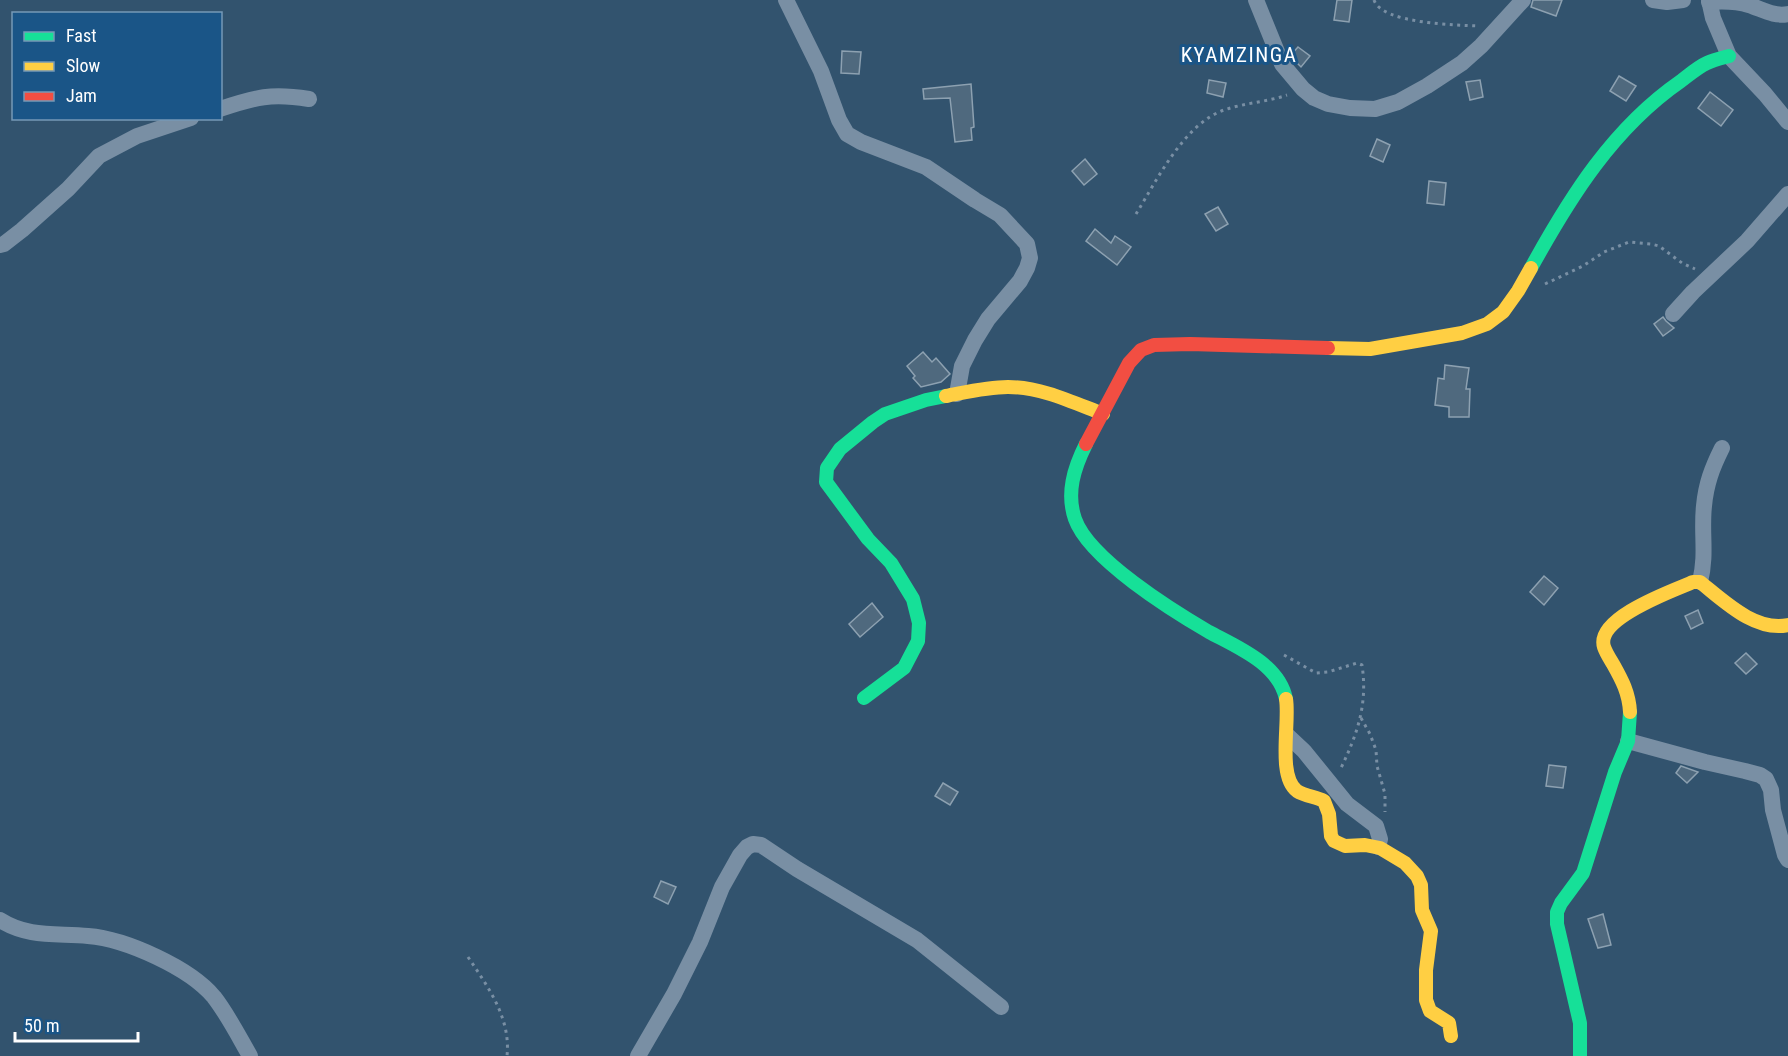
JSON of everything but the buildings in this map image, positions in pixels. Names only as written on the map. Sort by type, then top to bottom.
[{"type":"street","points":[[786,0],[847,134],[861,142],[926,167],[1000,215],[1027,244],[1030,258],[1020,281],[975,340],[962,366],[957,394]]},
{"type":"street","points":[[1256,0],[1282,64],[1303,89],[1314,98],[1328,104],[1375,109],[1398,102],[1462,63],[1523,0]]},
{"type":"street","points":[[1653,0],[1667,2],[1683,0]]},
{"type":"street","points":[[1788,14],[1773,14],[1748,5],[1727,1],[1709,1],[1713,18],[1729,56],[1788,122]]},
{"type":"street","points":[[1378,839],[1364,844],[1345,846],[1333,840],[1330,836],[1331,820],[1324,801],[1296,790],[1290,783],[1286,762],[1288,714],[1286,697],[1281,685],[1271,672],[1242,651],[1173,610],[1119,571],[1086,539],[1077,525],[1072,505],[1073,477],[1081,454],[1129,363],[1141,350],[1154,345],[1370,349],[1462,333],[1487,324],[1503,312],[1518,291],[1557,221],[1586,176],[1641,112],[1659,96],[1706,63],[1729,56]]},
{"type":"street","points":[[222,108],[268,96],[285,95],[309,99]]},
{"type":"street","points":[[0,245],[22,230],[69,189],[99,156],[136,136],[185,120]]},
{"type":"street","points":[[1673,314],[1680,304],[1748,241],[1788,194]]},
{"type":"street","points":[[864,698],[904,668],[918,641],[919,623],[913,599],[891,563],[868,539],[826,482],[827,468],[840,449],[885,414],[926,400],[979,388],[1009,387],[1052,394],[1103,414]]},
{"type":"street","points":[[1700,582],[1704,556],[1703,508],[1709,475],[1722,448]]},
{"type":"street","points":[[1580,1056],[1580,1023],[1557,924],[1557,912],[1583,873],[1615,772],[1628,741],[1629,697],[1604,647],[1605,632],[1608,627],[1645,602],[1693,582],[1700,582],[1749,619],[1779,627],[1788,625]]},
{"type":"street","points":[[1288,736],[1304,751],[1347,804],[1363,819],[1376,826],[1378,839],[1418,875],[1421,885],[1422,911],[1431,926],[1427,965],[1427,1008],[1447,1019],[1451,1036]]},
{"type":"street","points":[[1628,741],[1760,775],[1766,779],[1771,790],[1773,810],[1788,860]]},
{"type":"street","points":[[638,1056],[674,994],[700,942],[722,887],[740,855],[753,844],[761,845],[917,940],[1001,1007]]},
{"type":"street","points":[[0,920],[12,928],[31,933],[91,936],[117,941],[161,959],[193,978],[213,997],[250,1056]]},
{"type":"path","points":[[1374,0],[1382,10],[1405,19],[1452,25],[1498,26]]},
{"type":"path","points":[[1136,214],[1187,137],[1207,120],[1224,110],[1273,99],[1303,89]]},
{"type":"path","points":[[1518,291],[1548,284],[1604,252],[1629,242],[1659,246],[1682,263],[1711,275]]},
{"type":"path","points":[[1281,653],[1316,673],[1360,663],[1362,668],[1363,693],[1355,737],[1333,786]]},
{"type":"path","points":[[1360,716],[1376,750],[1377,766],[1385,794],[1386,812],[1378,839]]},
{"type":"path","points":[[468,957],[492,993],[501,1012],[506,1035],[507,1056]]},
{"type":"traffic: fast","points":[[1531,268],[1578,190],[1614,142],[1634,120],[1697,69],[1729,56]]},
{"type":"traffic: fast","points":[[864,698],[904,668],[918,641],[919,623],[913,599],[891,563],[868,539],[826,482],[827,468],[840,449],[885,414],[926,400],[946,396]]},
{"type":"traffic: fast","points":[[1086,444],[1075,471],[1071,490],[1072,509],[1083,534],[1114,567],[1154,598],[1266,666],[1282,687],[1286,699]]},
{"type":"traffic: fast","points":[[1580,1056],[1580,1023],[1557,924],[1557,912],[1583,873],[1615,772],[1628,741],[1630,712]]},
{"type":"traffic: slow","points":[[1328,348],[1370,349],[1462,333],[1487,324],[1503,312],[1531,268]]},
{"type":"traffic: slow","points":[[946,396],[992,388],[1020,388],[1056,396],[1103,414]]},
{"type":"traffic: slow","points":[[1630,712],[1624,687],[1604,647],[1604,636],[1611,626],[1637,607],[1693,582],[1700,582],[1730,606],[1752,619],[1764,624],[1788,625]]},
{"type":"traffic: slow","points":[[1286,699],[1286,761],[1291,784],[1300,793],[1324,801],[1334,841],[1345,846],[1365,845],[1380,848],[1405,863],[1417,876],[1421,885],[1422,910],[1431,931],[1426,970],[1426,1000],[1430,1011],[1449,1023],[1451,1036]]},
{"type":"traffic: jam","points":[[1086,444],[1129,363],[1141,350],[1154,345],[1190,344],[1328,348]]},
{"type":"district","name":"KYAMZINGA","points":[[1239,55]]}]
